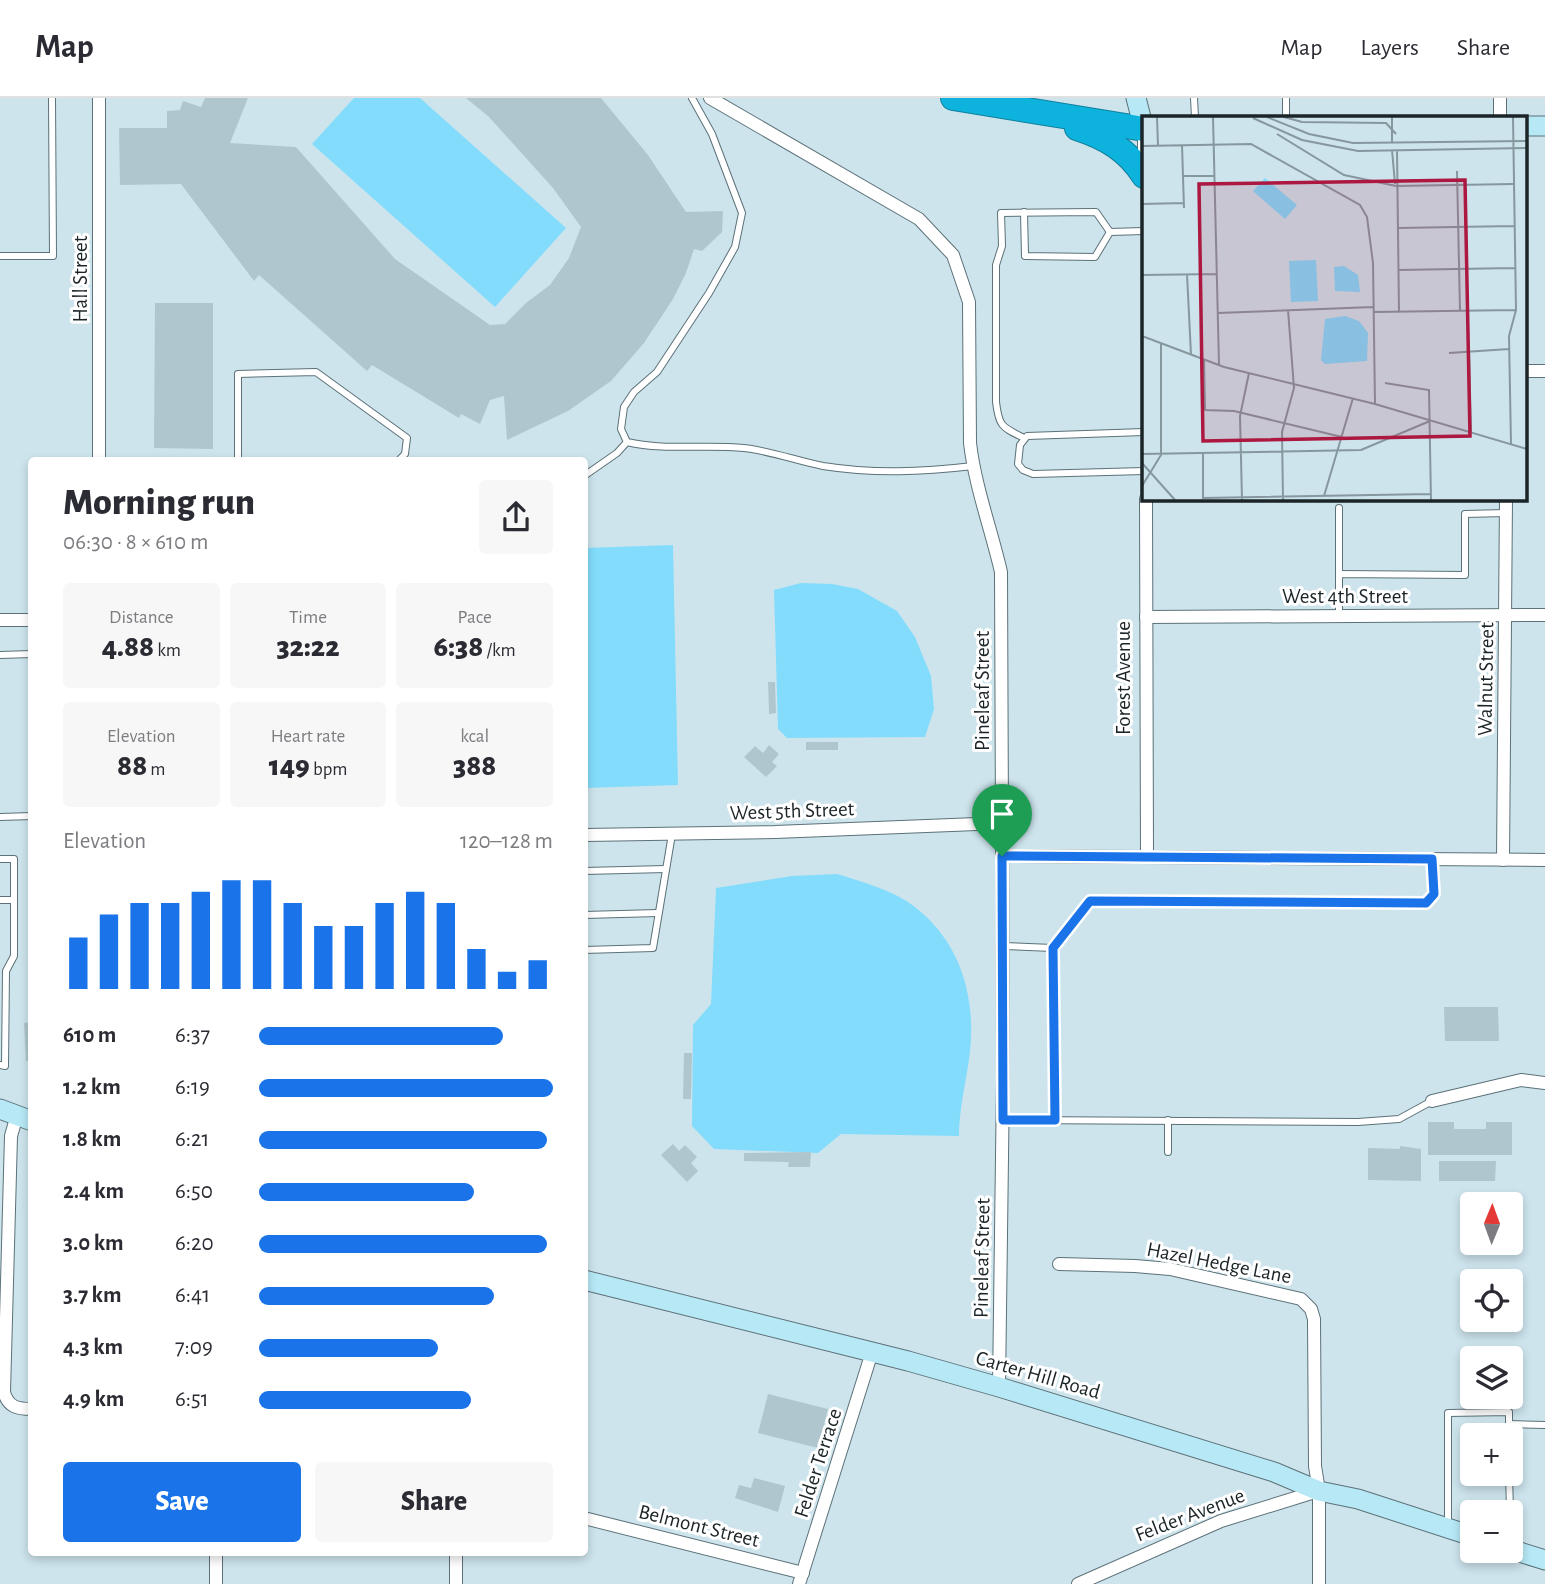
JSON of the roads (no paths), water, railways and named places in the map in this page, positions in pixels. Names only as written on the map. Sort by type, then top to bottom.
[{"type":"highway","points":[[953,98],[1142,128]]},
{"type":"highway","points":[[1030,111],[1100,136],[1122,149],[1142,174]]},
{"type":"main road","points":[[1136,98],[1142,120]]},
{"type":"main road","points":[[1146,116],[1150,98]]},
{"type":"main road","name":"Carter Hill Road","points":[[588,1281],[872,1352],[999,1387],[1274,1472],[1319,1491],[1358,1499],[1460,1532]]},
{"type":"main road","points":[[1523,1553],[1545,1560]]},
{"type":"street","name":"Hall Street","points":[[99,98],[99,457]]},
{"type":"street","name":"Pineleaf Street","points":[[710,98],[919,219],[953,255],[970,303],[970,443],[973,466],[1001,572],[1003,1120],[999,1387]]},
{"type":"street","points":[[1500,98],[1500,116]]},
{"type":"street","name":"Forest Avenue","points":[[1146,500],[1147,857]]},
{"type":"street","name":"Walnut Street","points":[[1503,860],[1506,500]]},
{"type":"street","name":"West 4th Street","points":[[1146,617],[1545,615]]},
{"type":"street","points":[[0,620],[28,620]]},
{"type":"street","name":"West 5th Street","points":[[588,835],[1002,823]]},
{"type":"street","points":[[1002,856],[1545,860]]},
{"type":"street","points":[[1432,1101],[1521,1080],[1545,1083]]},
{"type":"street","points":[[16,1115],[11,1136],[4,1391],[6,1401],[11,1405],[28,1409]]},
{"type":"street","name":"Hazel Hedge Lane","points":[[1059,1264],[1170,1269],[1305,1302],[1311,1309],[1314,1319],[1319,1584]]},
{"type":"street","name":"Felder Terrace","points":[[801,1578],[872,1352]]},
{"type":"street","name":"Felder Avenue","points":[[1078,1584],[1221,1521],[1319,1491]]},
{"type":"street","name":"Belmont Street","points":[[588,1519],[801,1578]]},
{"type":"street","points":[[216,1556],[216,1584]]},
{"type":"street","points":[[456,1556],[456,1584]]},
{"type":"lane","points":[[0,256],[53,256],[52,98]]},
{"type":"lane","points":[[692,98],[712,134],[742,214],[735,247],[709,293],[657,372],[634,392],[624,407],[621,429],[627,442],[645,447],[747,448],[820,465],[866,472],[920,472],[973,466]]},
{"type":"lane","points":[[1194,98],[1195,116]]},
{"type":"lane","points":[[1286,98],[1286,116]]},
{"type":"lane","points":[[1024,212],[1025,257],[1095,257],[1110,232]]},
{"type":"lane","points":[[1024,438],[1003,427],[998,421],[996,265],[1002,246],[1001,213],[1096,212],[1110,232]]},
{"type":"lane","points":[[1110,232],[1142,231]]},
{"type":"lane","points":[[238,457],[237,374],[316,372],[407,438],[405,454],[402,457]]},
{"type":"lane","points":[[1142,432],[1027,436],[1020,445],[1018,464],[1023,470],[1033,474],[1142,471]]},
{"type":"lane","points":[[588,473],[617,453],[627,442]]},
{"type":"lane","points":[[1339,508],[1339,616]]},
{"type":"lane","points":[[1339,574],[1465,575],[1465,514],[1506,513]]},
{"type":"lane","points":[[0,654],[28,654]]},
{"type":"lane","points":[[0,817],[28,816]]},
{"type":"lane","points":[[588,950],[653,948],[672,833]]},
{"type":"lane","points":[[0,859],[14,859],[14,956],[6,971],[5,1066],[0,1065]]},
{"type":"lane","points":[[1055,1120],[1053,948],[1090,901],[1426,903],[1434,894],[1432,859]]},
{"type":"lane","points":[[588,871],[666,869]]},
{"type":"lane","points":[[0,900],[14,900]]},
{"type":"lane","points":[[588,915],[658,913]]},
{"type":"lane","points":[[1002,946],[1053,948]]},
{"type":"lane","points":[[1003,1120],[1358,1122],[1399,1119],[1432,1101]]},
{"type":"lane","points":[[1168,1120],[1168,1152]]},
{"type":"lane","points":[[1448,1528],[1448,1413],[1509,1412],[1509,1423]]},
{"type":"lane","points":[[1523,1424],[1545,1424]]}]
